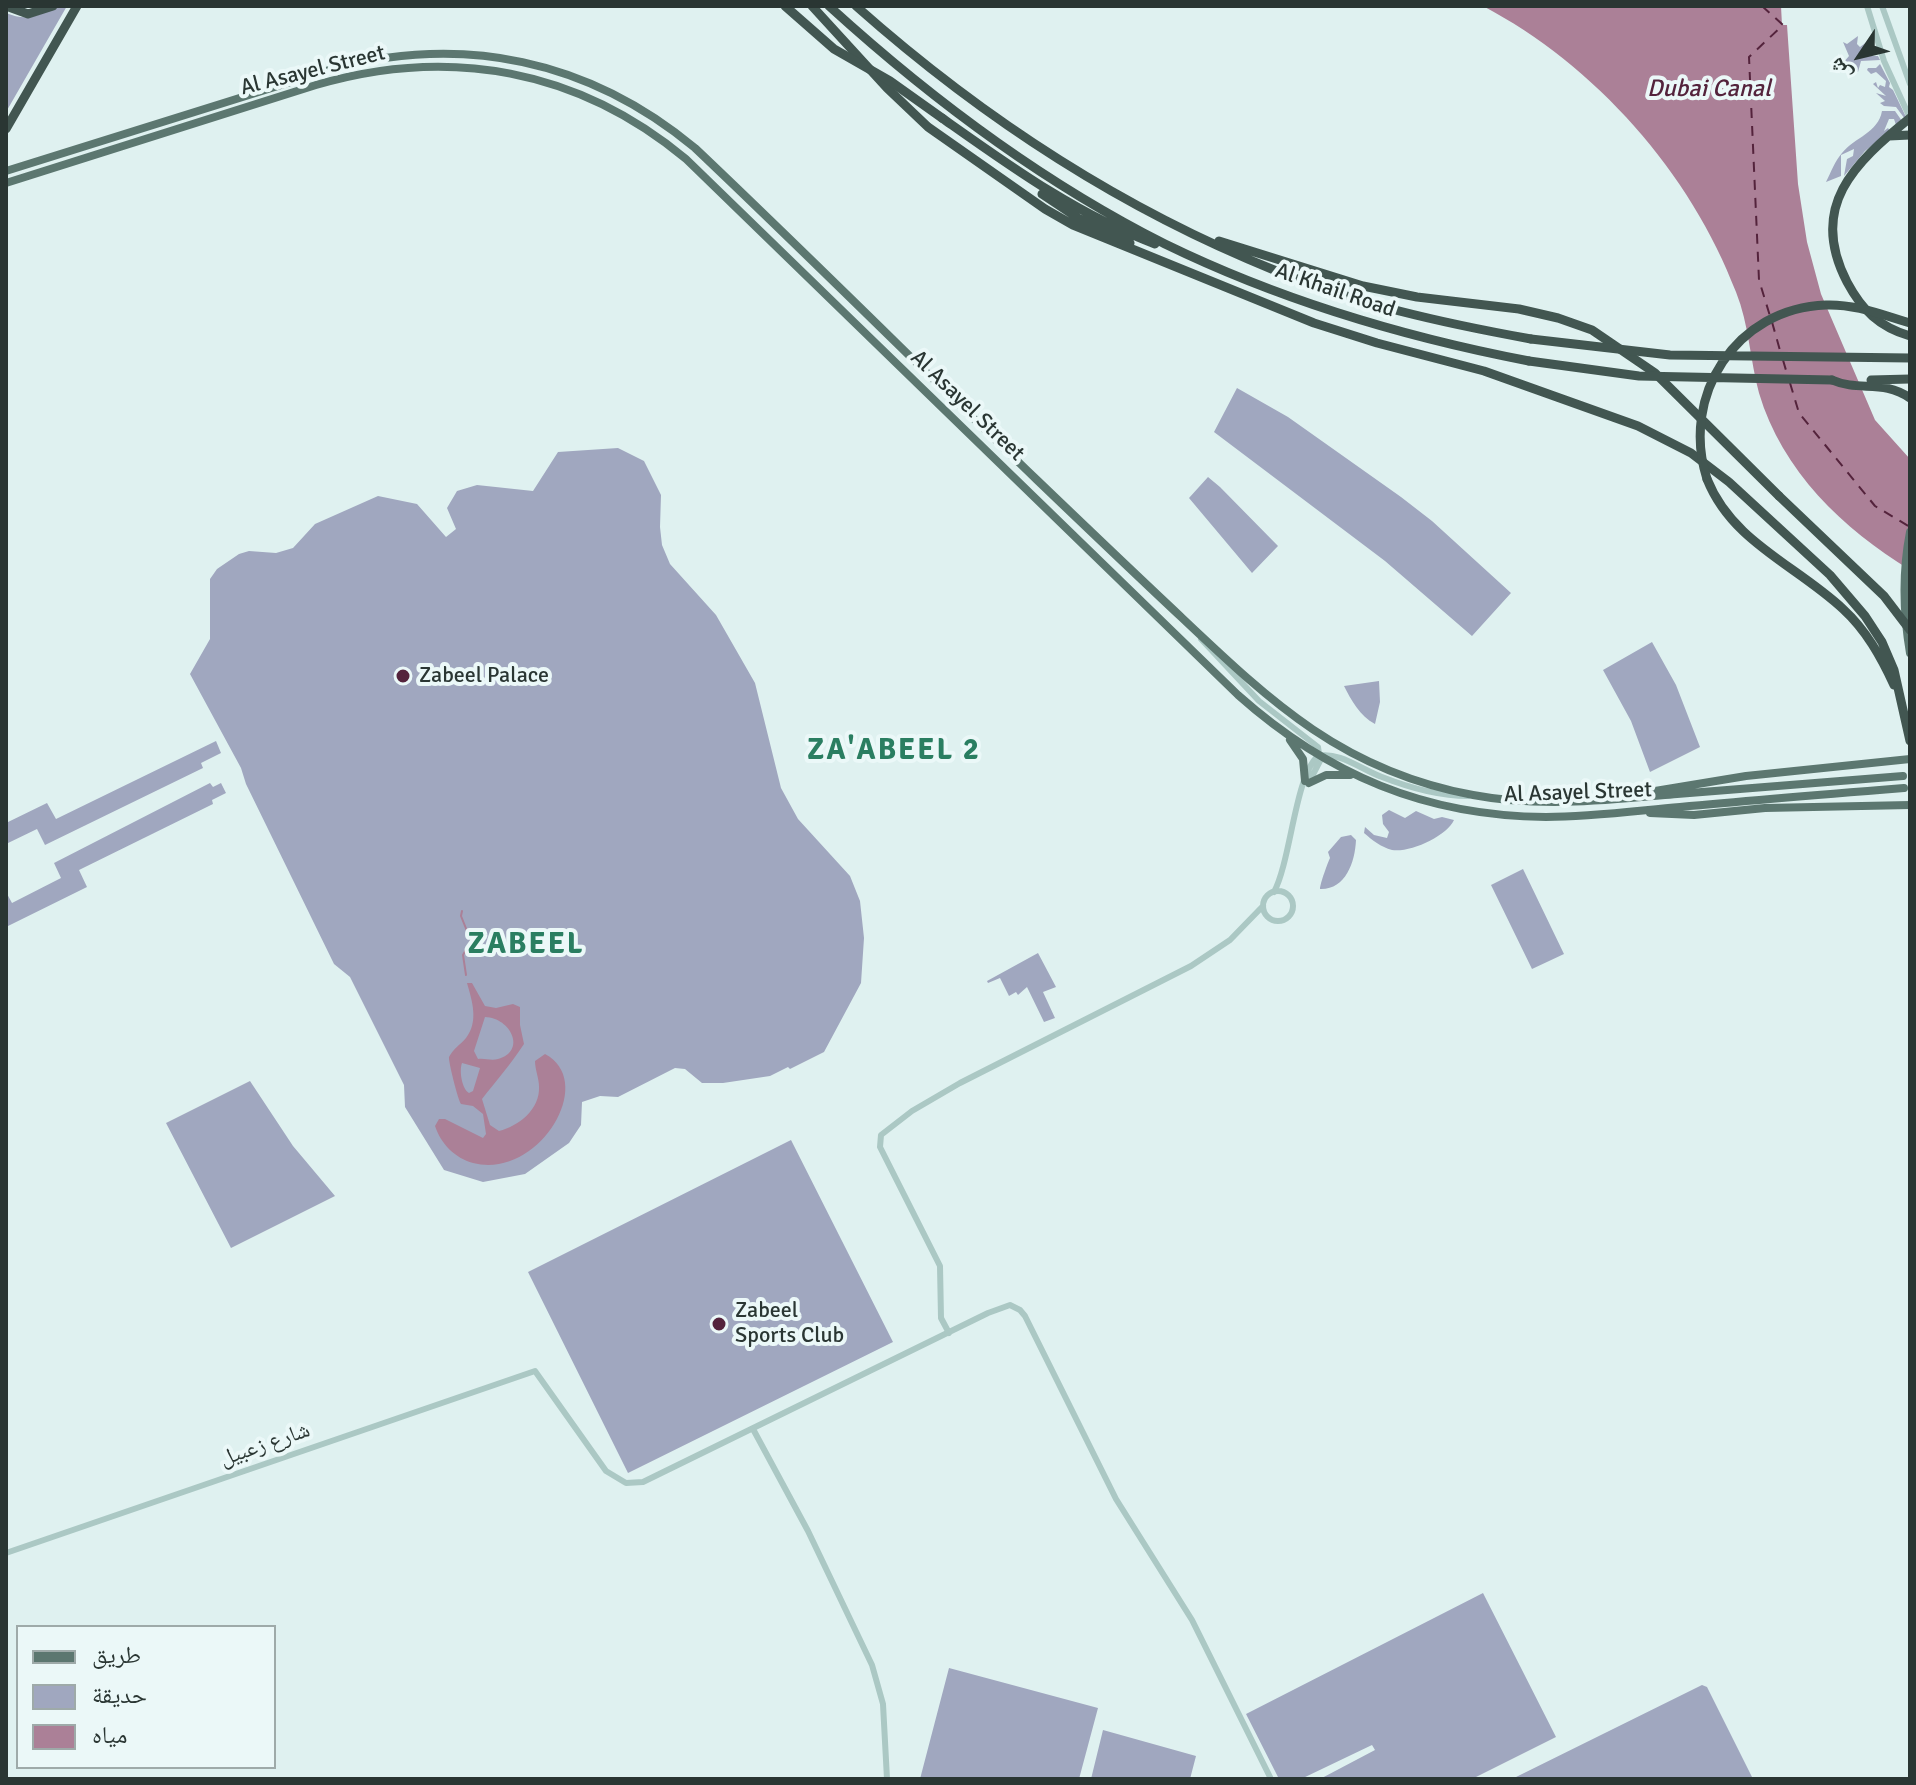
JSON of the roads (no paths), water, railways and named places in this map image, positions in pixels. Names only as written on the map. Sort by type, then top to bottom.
[{"type":"highway","points":[[6,6],[28,14],[53,6]]},
{"type":"highway","points":[[6,129],[77,6]]},
{"type":"highway","points":[[785,6],[834,49],[890,81],[1046,190],[1138,237],[1190,256]]},
{"type":"highway","points":[[812,6],[897,98],[951,144],[1064,220],[1326,327],[1475,368],[1624,421],[1691,453],[1738,490],[1849,595],[1887,651],[1898,680],[1910,740]]},
{"type":"highway","name":"Al Khail Road","points":[[829,6],[921,86],[1007,148],[1113,216],[1190,256],[1284,294],[1441,342],[1529,361],[1657,377],[1910,379]]},
{"type":"highway","name":"Al Khail Road","points":[[856,6],[952,86],[1055,158],[1127,200],[1209,241],[1273,270],[1343,294],[1434,320],[1531,339],[1670,355],[1910,358]]},
{"type":"highway","points":[[1910,118],[1863,158],[1841,190],[1834,210],[1833,243],[1840,268],[1862,307],[1878,321],[1910,336]]},
{"type":"highway","points":[[1885,137],[1910,135]]},
{"type":"highway","points":[[990,151],[1008,170],[1068,212],[1161,261]]},
{"type":"highway","points":[[1209,241],[1234,244],[1363,286],[1417,297],[1527,310],[1592,330],[1655,373],[1884,596],[1910,630]]},
{"type":"highway","points":[[1903,707],[1882,660],[1856,622],[1834,600],[1741,531],[1719,504],[1707,479],[1699,436],[1703,401],[1722,361],[1752,330],[1787,312],[1828,305],[1858,308],[1910,323]]},
{"type":"highway","points":[[1832,380],[1847,385],[1885,386],[1910,398]]},
{"type":"main road","name":"Al Asayel Street","points":[[6,171],[329,70],[383,58],[437,53],[486,55],[534,64],[581,79],[641,109],[695,148],[1196,631],[1270,699],[1317,733],[1399,775],[1476,796],[1541,802],[1637,797]]},
{"type":"main road","name":"Al Asayel Street","points":[[6,183],[316,85],[382,70],[434,66],[486,69],[535,78],[591,98],[650,131],[697,169],[1227,685],[1284,733],[1355,776],[1425,802],[1486,813],[1548,817],[1904,788]]},
{"type":"main road","points":[[1910,532],[1904,576],[1910,653]]},
{"type":"main road","points":[[1284,733],[1303,759],[1307,782],[1326,775],[1355,776]]},
{"type":"main road","points":[[1637,797],[1660,789],[1734,778],[1910,759]]},
{"type":"main road","points":[[1637,797],[1903,776]]},
{"type":"main road","points":[[1638,811],[1679,815],[1778,808],[1910,805]]},
{"type":"street","points":[[1867,6],[1884,61],[1910,118]]},
{"type":"street","points":[[1882,6],[1910,84]]},
{"type":"street","points":[[1196,631],[1239,683],[1273,713],[1315,743],[1319,756]]},
{"type":"street","points":[[949,1333],[941,1318],[940,1266],[880,1147],[881,1135],[902,1118],[960,1083],[1191,966],[1223,946],[1274,892],[1282,874],[1312,761],[1319,756],[1332,754],[1370,773],[1423,791],[1476,796]]},
{"type":"street","points":[[1244,926],[1269,918],[1282,921],[1290,915],[1292,903],[1285,894],[1282,874]]},
{"type":"street","points":[[1274,892],[1285,894]]},
{"type":"street","points":[[1263,906],[1269,918]]},
{"type":"street","points":[[887,1779],[883,1704],[872,1665],[808,1531],[753,1429],[1004,1306],[1014,1306],[1022,1312],[1116,1499],[1197,1629],[1271,1779]]},
{"type":"street","name":"شارع زعبيل","points":[[6,1553],[535,1371],[606,1471],[626,1483],[643,1482],[753,1429]]},
{"type":"water","name":"Dubai Canal","points":[[1483,6],[1781,6],[1782,25],[1787,25],[1798,184],[1807,242],[1821,294],[1875,420],[1910,459],[1910,570],[1839,517],[1799,472],[1783,448],[1759,393],[1736,292],[1717,248],[1666,165],[1635,126],[1600,91],[1524,30]]},
{"type":"water","points":[[467,983],[472,983],[485,1006],[496,1008],[513,1004],[520,1007],[524,1044],[482,1099],[490,1125],[499,1131],[507,1129],[521,1121],[532,1109],[539,1087],[535,1061],[545,1054],[560,1067],[565,1085],[563,1105],[553,1125],[538,1143],[519,1157],[497,1164],[473,1163],[460,1158],[445,1144],[435,1126],[439,1119],[445,1119],[483,1138],[486,1134],[483,1114],[473,1106],[461,1104],[449,1060],[472,1025],[473,1011]],"holes":[[[485,1017],[502,1023],[512,1035],[512,1049],[498,1059],[478,1059],[474,1051]],[[462,1063],[480,1068],[473,1091],[469,1093],[462,1080]]]},
{"type":"waterway","points":[[462,911],[471,941],[463,955],[466,975]]},
{"type":"place","name":"Zabeel Palace","points":[[403,676]]},
{"type":"place","name":"Zabeel Sports Club","points":[[719,1324]]},
{"type":"district","name":"ZA'ABEEL 2","points":[[894,751]]},
{"type":"district","name":"ZABEEL","points":[[526,945]]}]
